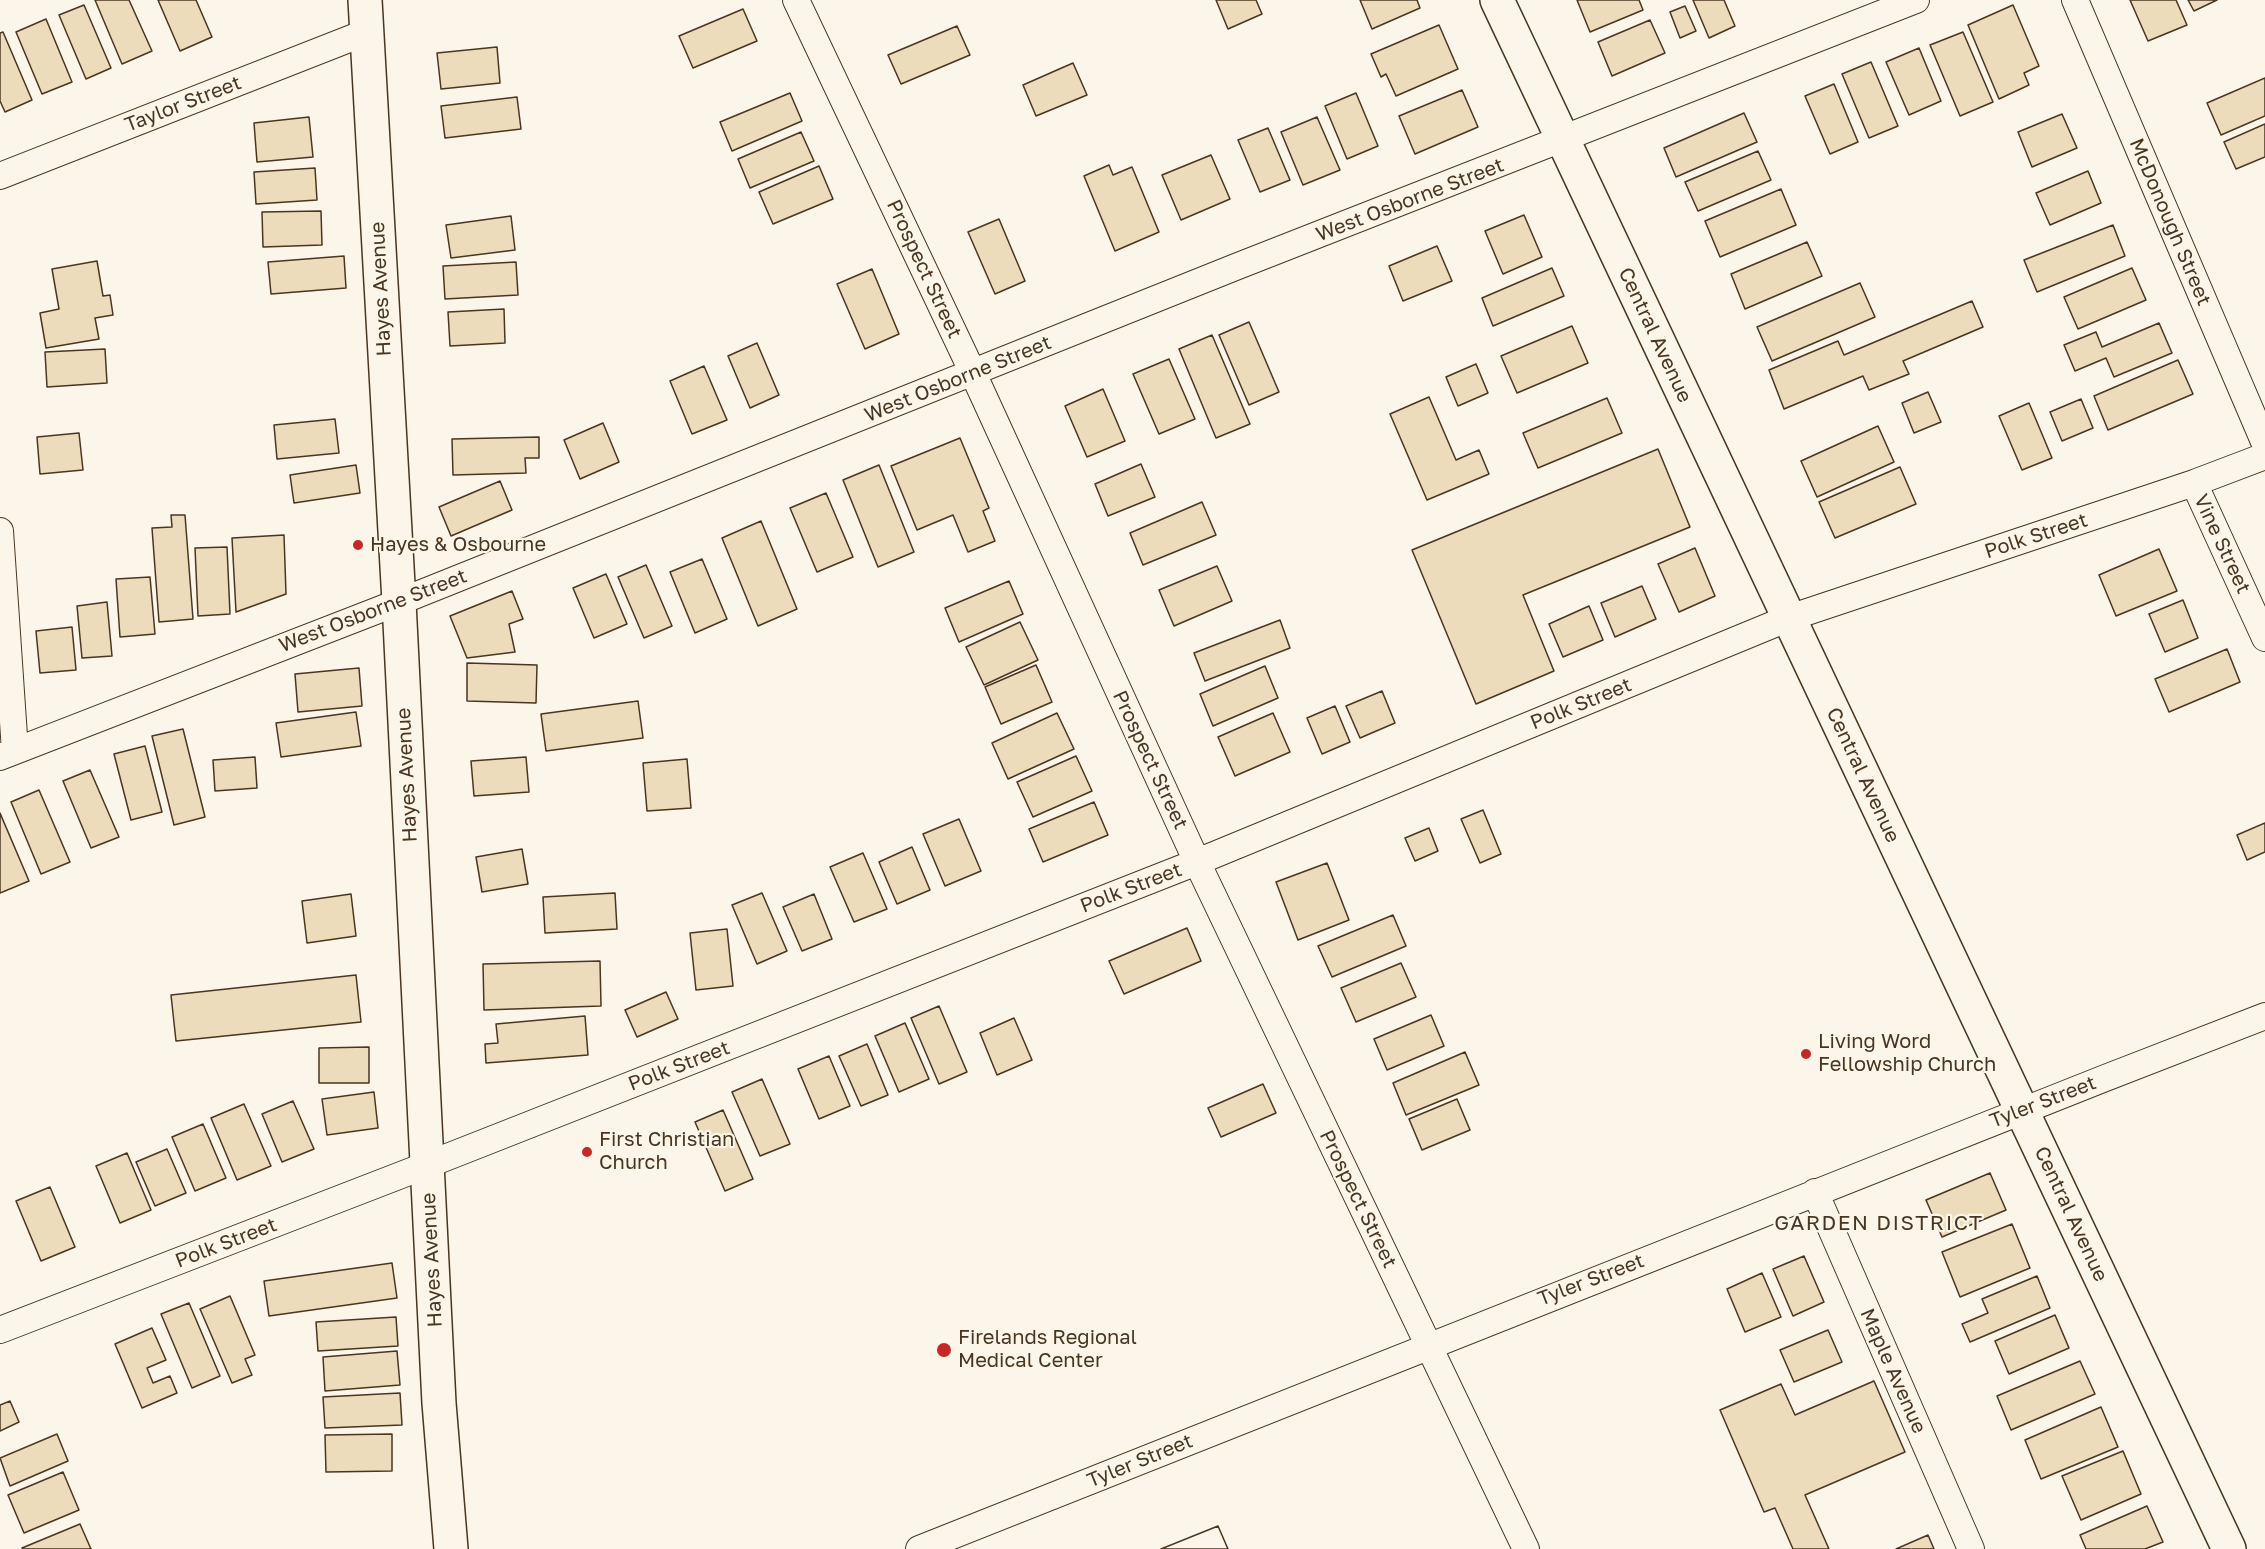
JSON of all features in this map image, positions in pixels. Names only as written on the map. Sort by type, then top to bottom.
[{"type":"street","name":"Hayes Avenue","points":[[365,0],[399,602],[439,1391],[451,1549]]},
{"type":"street","name":"Prospect Street","points":[[796,0],[973,373],[1197,862],[1526,1549]]},
{"type":"street","name":"Central Avenue","points":[[1497,0],[2229,1549]]},
{"type":"street","name":"West Osborne Street","points":[[7,754],[399,602],[1238,266],[1916,0]]},
{"type":"street","name":"McDonough Street","points":[[2075,0],[2265,444]]},
{"type":"street","name":"Taylor Street","points":[[0,176],[367,32]]},
{"type":"street","name":"Polk Street","points":[[0,1330],[427,1165],[1197,862],[1789,618],[2194,483],[2265,456]]},
{"type":"street","name":"Vine Street","points":[[2194,483],[2265,638]]},
{"type":"street","points":[[0,531],[7,754]]},
{"type":"street","name":"Tyler Street","points":[[919,1549],[1427,1344],[2265,1017]]},
{"type":"street","name":"Maple Avenue","points":[[1815,1192],[1971,1549]]},
{"type":"building","points":[[95,0],[129,0],[152,51],[122,64]]},
{"type":"building","points":[[158,0],[196,0],[212,37],[180,51]]},
{"type":"building","points":[[1216,0],[1256,0],[1262,14],[1228,29]]},
{"type":"building","points":[[1360,0],[1417,0],[1420,8],[1372,29]]},
{"type":"building","points":[[1577,0],[1639,0],[1643,10],[1590,32]]},
{"type":"building","points":[[1693,0],[1724,0],[1735,26],[1709,38]]},
{"type":"building","points":[[2130,0],[2176,0],[2187,25],[2148,41]]},
{"type":"building","points":[[2188,0],[2217,0],[2194,11]]},
{"type":"building","points":[[84,5],[111,68],[86,79],[59,15]]},
{"type":"building","points":[[2013,5],[2039,66],[2024,73],[2029,85],[1999,99],[1968,25]]},
{"type":"building","points":[[1685,6],[1696,31],[1680,38],[1670,12]]},
{"type":"building","points":[[743,9],[757,41],[693,68],[679,36]]},
{"type":"building","points":[[46,19],[72,82],[42,94],[16,32]]},
{"type":"building","points":[[1650,20],[1665,53],[1612,76],[1598,42]]},
{"type":"building","points":[[1439,25],[1458,69],[1396,96],[1386,74],[1381,77],[1371,54]]},
{"type":"building","points":[[957,26],[970,55],[901,84],[888,55]]},
{"type":"building","points":[[3,32],[32,100],[5,112],[0,101],[0,33]]},
{"type":"building","points":[[1963,32],[1993,102],[1960,116],[1930,45]]},
{"type":"building","points":[[497,47],[500,83],[441,89],[437,53]]},
{"type":"building","points":[[1919,48],[1941,101],[1909,115],[1886,62]]},
{"type":"building","points":[[1871,62],[1898,126],[1869,138],[1842,74]]},
{"type":"building","points":[[1073,63],[1087,95],[1036,116],[1023,85]]},
{"type":"building","points":[[2265,78],[2265,116],[2221,135],[2207,103]]},
{"type":"building","points":[[1834,84],[1858,142],[1830,154],[1805,96]]},
{"type":"building","points":[[1462,90],[1478,127],[1415,154],[1399,116]]},
{"type":"building","points":[[790,93],[802,121],[732,151],[720,122]]},
{"type":"building","points":[[1356,93],[1378,146],[1347,159],[1325,106]]},
{"type":"building","points":[[517,97],[521,129],[445,138],[441,106]]},
{"type":"building","points":[[1744,113],[1757,142],[1676,177],[1664,148]]},
{"type":"building","points":[[2062,114],[2077,148],[2032,167],[2018,132]]},
{"type":"building","points":[[309,117],[313,157],[257,162],[254,123]]},
{"type":"building","points":[[1317,117],[1340,170],[1303,185],[1281,132]]},
{"type":"building","points":[[2265,124],[2265,157],[2236,169],[2224,142]]},
{"type":"building","points":[[1268,128],[1290,180],[1260,192],[1238,140]]},
{"type":"building","points":[[801,132],[814,161],[750,188],[738,159]]},
{"type":"building","points":[[1758,151],[1771,180],[1698,211],[1685,182]]},
{"type":"building","points":[[1211,155],[1230,199],[1181,220],[1162,175]]},
{"type":"building","points":[[1109,165],[1113,175],[1132,167],[1159,232],[1115,251],[1084,176]]},
{"type":"building","points":[[819,166],[833,199],[773,224],[759,192]]},
{"type":"building","points":[[315,168],[317,200],[256,204],[254,172]]},
{"type":"building","points":[[2088,171],[2101,203],[2050,225],[2036,193]]},
{"type":"building","points":[[1781,189],[1796,225],[1720,257],[1705,221]]},
{"type":"building","points":[[321,211],[322,245],[263,247],[262,212]]},
{"type":"building","points":[[1524,215],[1542,257],[1503,274],[1485,231]]},
{"type":"building","points":[[511,216],[515,250],[451,258],[446,225]]},
{"type":"building","points":[[999,219],[1025,281],[995,294],[968,232]]},
{"type":"building","points":[[2113,225],[2125,256],[2037,292],[2024,260]]},
{"type":"building","points":[[1807,242],[1822,276],[1745,309],[1731,274]]},
{"type":"building","points":[[1437,246],[1452,281],[1403,301],[1389,266]]},
{"type":"building","points":[[344,256],[346,288],[271,294],[268,262]]},
{"type":"building","points":[[97,261],[103,296],[110,295],[113,315],[95,318],[99,339],[46,348],[40,313],[59,309],[52,269]]},
{"type":"building","points":[[516,262],[518,295],[445,299],[443,266]]},
{"type":"building","points":[[1552,268],[1564,296],[1493,326],[1482,298]]},
{"type":"building","points":[[2132,268],[2146,300],[2078,329],[2064,297]]},
{"type":"building","points":[[872,269],[899,334],[865,349],[837,284]]},
{"type":"building","points":[[1860,283],[1875,317],[1772,361],[1757,327]]},
{"type":"building","points":[[1972,301],[1983,327],[1903,361],[1909,374],[1869,390],[1863,376],[1784,409],[1769,370],[1838,341],[1844,355]]},
{"type":"building","points":[[504,309],[505,343],[450,346],[448,312]]},
{"type":"building","points":[[1249,322],[1279,392],[1249,405],[1219,335]]},
{"type":"building","points":[[2159,323],[2172,353],[2114,377],[2106,358],[2075,371],[2064,345],[2096,332],[2102,347]]},
{"type":"building","points":[[1572,326],[1588,363],[1517,393],[1501,356]]},
{"type":"building","points":[[1212,335],[1250,424],[1216,438],[1179,349]]},
{"type":"building","points":[[757,343],[779,395],[750,408],[728,356]]},
{"type":"building","points":[[105,349],[107,383],[47,387],[45,352]]},
{"type":"building","points":[[1169,359],[1195,419],[1159,434],[1133,374]]},
{"type":"building","points":[[2178,360],[2193,394],[2108,430],[2094,396]]},
{"type":"building","points":[[1476,364],[1488,393],[1458,406],[1446,377]]},
{"type":"building","points":[[704,366],[727,420],[692,434],[670,381]]},
{"type":"building","points":[[1103,389],[1125,441],[1087,457],[1065,406]]},
{"type":"building","points":[[1928,392],[1941,422],[1914,433],[1902,403]]},
{"type":"building","points":[[1429,397],[1456,460],[1479,450],[1489,474],[1427,500],[1390,414]]},
{"type":"building","points":[[1607,398],[1622,433],[1538,468],[1523,433]]},
{"type":"building","points":[[2081,399],[2093,428],[2062,441],[2050,412]]},
{"type":"building","points":[[2029,403],[2052,458],[2022,470],[1999,416]]},
{"type":"building","points":[[335,419],[339,453],[277,459],[274,425]]},
{"type":"building","points":[[603,423],[619,462],[580,479],[564,440]]},
{"type":"building","points":[[1878,426],[1894,462],[1817,497],[1801,461]]},
{"type":"building","points":[[79,433],[83,470],[40,474],[37,437]]},
{"type":"building","points":[[539,437],[539,458],[525,458],[526,473],[453,475],[452,439]]},
{"type":"building","points":[[960,438],[989,508],[983,511],[995,541],[968,552],[953,515],[917,530],[891,466]]},
{"type":"building","points":[[1658,449],[1690,527],[1523,595],[1554,671],[1476,704],[1412,550]]},
{"type":"building","points":[[1141,464],[1155,497],[1108,516],[1095,484]]},
{"type":"building","points":[[356,465],[360,493],[294,503],[290,475]]},
{"type":"building","points":[[879,465],[914,552],[878,567],[843,480]]},
{"type":"building","points":[[1900,467],[1916,504],[1835,538],[1819,502]]},
{"type":"building","points":[[500,481],[512,510],[451,536],[439,507]]},
{"type":"building","points":[[826,493],[853,557],[817,572],[790,508]]},
{"type":"building","points":[[1202,502],[1216,535],[1143,565],[1130,533]]},
{"type":"building","points":[[171,515],[185,515],[193,619],[159,622],[152,528],[172,527]]},
{"type":"building","points":[[761,521],[797,609],[758,626],[722,538]]},
{"type":"building","points":[[284,535],[286,594],[236,612],[232,538]]},
{"type":"building","points":[[227,547],[230,614],[198,616],[195,548]]},
{"type":"building","points":[[1695,548],[1715,596],[1679,612],[1658,564]]},
{"type":"building","points":[[2159,549],[2177,591],[2116,616],[2099,575]]},
{"type":"building","points":[[702,559],[727,619],[695,633],[670,572]]},
{"type":"building","points":[[646,565],[672,626],[644,638],[618,577]]},
{"type":"building","points":[[1217,566],[1232,601],[1174,626],[1159,590]]},
{"type":"building","points":[[606,574],[627,624],[594,638],[573,588]]},
{"type":"building","points":[[150,577],[155,634],[120,637],[116,579]]},
{"type":"building","points":[[1009,581],[1023,614],[959,642],[945,608]]},
{"type":"building","points":[[1642,586],[1656,619],[1615,637],[1601,603]]},
{"type":"building","points":[[512,591],[523,619],[509,624],[515,652],[467,658],[450,616]]},
{"type":"building","points":[[2183,600],[2198,638],[2165,652],[2149,614]]},
{"type":"building","points":[[107,602],[112,656],[82,658],[77,606]]},
{"type":"building","points":[[1589,606],[1603,640],[1563,657],[1549,624]]},
{"type":"building","points":[[1280,620],[1290,648],[1205,681],[1194,653]]},
{"type":"building","points":[[1020,622],[1038,660],[984,685],[966,647]]},
{"type":"building","points":[[72,627],[76,670],[40,673],[36,631]]},
{"type":"building","points":[[2227,649],[2240,682],[2169,712],[2155,679]]},
{"type":"building","points":[[467,663],[537,665],[536,703],[467,701]]},
{"type":"building","points":[[1036,665],[1052,702],[1001,724],[985,687]]},
{"type":"building","points":[[1265,666],[1278,698],[1213,726],[1200,694]]},
{"type":"building","points":[[359,668],[362,706],[298,712],[295,674]]},
{"type":"building","points":[[1382,691],[1395,723],[1360,738],[1346,706]]},
{"type":"building","points":[[638,701],[643,738],[546,751],[541,714]]},
{"type":"building","points":[[1335,706],[1350,742],[1322,754],[1307,718]]},
{"type":"building","points":[[356,712],[361,746],[281,757],[276,723]]},
{"type":"building","points":[[1057,713],[1074,749],[1008,779],[992,743]]},
{"type":"building","points":[[1273,713],[1290,752],[1235,776],[1218,737]]},
{"type":"building","points":[[183,729],[205,817],[174,825],[152,736]]},
{"type":"building","points":[[145,746],[162,812],[131,820],[114,754]]},
{"type":"building","points":[[1076,756],[1092,791],[1033,817],[1017,782]]},
{"type":"building","points":[[255,757],[257,788],[215,791],[213,760]]},
{"type":"building","points":[[526,757],[529,792],[474,796],[471,761]]},
{"type":"building","points":[[687,759],[691,808],[647,811],[643,763]]},
{"type":"building","points":[[90,770],[119,837],[91,848],[63,781]]},
{"type":"building","points":[[39,790],[70,862],[41,874],[11,802]]},
{"type":"building","points":[[1094,802],[1108,835],[1043,862],[1029,829]]},
{"type":"building","points":[[1483,810],[1501,854],[1480,863],[1461,819]]},
{"type":"building","points":[[0,813],[29,881],[0,893]]},
{"type":"building","points":[[959,819],[981,871],[945,886],[923,834]]},
{"type":"building","points":[[2265,823],[2265,852],[2247,860],[2237,835]]},
{"type":"building","points":[[1429,828],[1438,851],[1415,861],[1405,838]]},
{"type":"building","points":[[912,847],[930,890],[897,904],[879,862]]},
{"type":"building","points":[[522,849],[528,884],[482,892],[476,857]]},
{"type":"building","points":[[863,853],[887,909],[854,922],[830,867]]},
{"type":"building","points":[[1327,863],[1349,920],[1298,940],[1276,882]]},
{"type":"building","points":[[615,893],[617,929],[545,933],[543,897]]},
{"type":"building","points":[[762,893],[787,951],[757,964],[732,905]]},
{"type":"building","points":[[351,894],[356,936],[307,943],[302,901]]},
{"type":"building","points":[[814,894],[832,939],[802,951],[783,907]]},
{"type":"building","points":[[1393,915],[1406,946],[1332,977],[1318,946]]},
{"type":"building","points":[[1187,928],[1201,961],[1124,994],[1109,961]]},
{"type":"building","points":[[727,929],[733,986],[696,990],[690,933]]},
{"type":"building","points":[[600,961],[601,1006],[484,1010],[483,964]]},
{"type":"building","points":[[1401,963],[1416,997],[1356,1022],[1341,988]]},
{"type":"building","points":[[356,975],[361,1022],[176,1041],[171,995]]},
{"type":"building","points":[[666,992],[678,1019],[637,1037],[625,1010]]},
{"type":"building","points":[[939,1006],[967,1072],[939,1084],[911,1018]]},
{"type":"building","points":[[1431,1015],[1444,1046],[1387,1070],[1374,1039]]},
{"type":"building","points":[[585,1016],[588,1055],[486,1063],[485,1044],[498,1043],[496,1024]]},
{"type":"building","points":[[1014,1018],[1032,1060],[997,1075],[980,1033]]},
{"type":"building","points":[[905,1023],[929,1079],[899,1092],[875,1036]]},
{"type":"building","points":[[867,1044],[888,1095],[861,1106],[839,1056]]},
{"type":"building","points":[[369,1047],[369,1083],[319,1083],[319,1048]]},
{"type":"building","points":[[1465,1052],[1479,1085],[1406,1115],[1393,1083]]},
{"type":"building","points":[[829,1056],[850,1106],[819,1119],[798,1069]]},
{"type":"building","points":[[762,1079],[790,1144],[760,1156],[732,1092]]},
{"type":"building","points":[[1263,1084],[1276,1113],[1221,1137],[1208,1108]]},
{"type":"building","points":[[374,1092],[378,1128],[327,1135],[322,1099]]},
{"type":"building","points":[[1457,1099],[1470,1130],[1422,1150],[1409,1119]]},
{"type":"building","points":[[293,1101],[314,1149],[282,1162],[262,1114]]},
{"type":"building","points":[[244,1104],[271,1166],[237,1180],[211,1118]]},
{"type":"building","points":[[723,1110],[753,1179],[725,1191],[695,1122]]},
{"type":"building","points":[[203,1124],[226,1178],[195,1191],[172,1137]]},
{"type":"building","points":[[167,1149],[186,1193],[155,1206],[136,1162]]},
{"type":"building","points":[[127,1153],[151,1210],[120,1223],[96,1166]]},
{"type":"building","points":[[1990,1173],[2006,1210],[1942,1237],[1926,1200]]},
{"type":"building","points":[[50,1187],[75,1247],[41,1261],[16,1201]]},
{"type":"building","points":[[2012,1224],[2030,1268],[1960,1297],[1942,1252]]},
{"type":"building","points":[[1804,1256],[1824,1302],[1793,1316],[1773,1269]]},
{"type":"building","points":[[392,1263],[397,1298],[269,1316],[264,1281]]},
{"type":"building","points":[[1762,1273],[1781,1317],[1745,1332],[1727,1289]]},
{"type":"building","points":[[2037,1276],[2050,1308],[1970,1342],[1962,1324],[1988,1313],[1982,1299]]},
{"type":"building","points":[[230,1296],[255,1355],[245,1359],[252,1375],[232,1383],[200,1309]]},
{"type":"building","points":[[189,1303],[220,1376],[192,1388],[161,1314]]},
{"type":"building","points":[[2055,1315],[2069,1348],[2009,1374],[1995,1341]]},
{"type":"building","points":[[396,1317],[398,1346],[318,1351],[316,1322]]},
{"type":"building","points":[[152,1328],[166,1360],[147,1368],[153,1383],[170,1376],[177,1393],[142,1408],[115,1344]]},
{"type":"building","points":[[1828,1330],[1842,1362],[1794,1382],[1780,1350]]},
{"type":"building","points":[[397,1351],[400,1385],[325,1391],[323,1357]]},
{"type":"building","points":[[2080,1361],[2095,1394],[2011,1430],[1997,1396]]},
{"type":"building","points":[[1874,1381],[1905,1452],[1805,1495],[1829,1549],[1793,1549],[1775,1508],[1764,1512],[1720,1410],[1781,1384],[1795,1415]]},
{"type":"building","points":[[400,1393],[402,1425],[325,1428],[323,1397]]},
{"type":"building","points":[[10,1401],[19,1422],[0,1431],[0,1405]]},
{"type":"building","points":[[2101,1407],[2118,1447],[2041,1479],[2025,1440]]},
{"type":"building","points":[[57,1434],[68,1461],[10,1486],[0,1458]]},
{"type":"building","points":[[392,1434],[392,1471],[326,1472],[325,1435]]},
{"type":"building","points":[[2123,1451],[2141,1494],[2081,1520],[2062,1476]]},
{"type":"building","points":[[63,1472],[79,1510],[24,1533],[8,1495]]},
{"type":"building","points":[[2147,1506],[2163,1542],[2145,1549],[2086,1549],[2080,1535]]},
{"type":"building","points":[[80,1524],[91,1549],[22,1548]]},
{"type":"building","points":[[1218,1526],[1228,1549],[1161,1549]]},
{"type":"building","points":[[1218,1526],[1228,1549],[1161,1549]]},
{"type":"building","points":[[1928,1535],[1934,1549],[1896,1549]]},
{"type":"place","name":"Hayes & Osbourne","points":[[358,545]]},
{"type":"place","name":"Living Word Fellowship Church","points":[[1806,1054]]},
{"type":"place","name":"First Christian Church","points":[[587,1152]]},
{"type":"place","name":"Firelands Regional Medical Center","points":[[944,1350]]},
{"type":"district","name":"GARDEN DISTRICT","points":[[1879,1223]]}]
